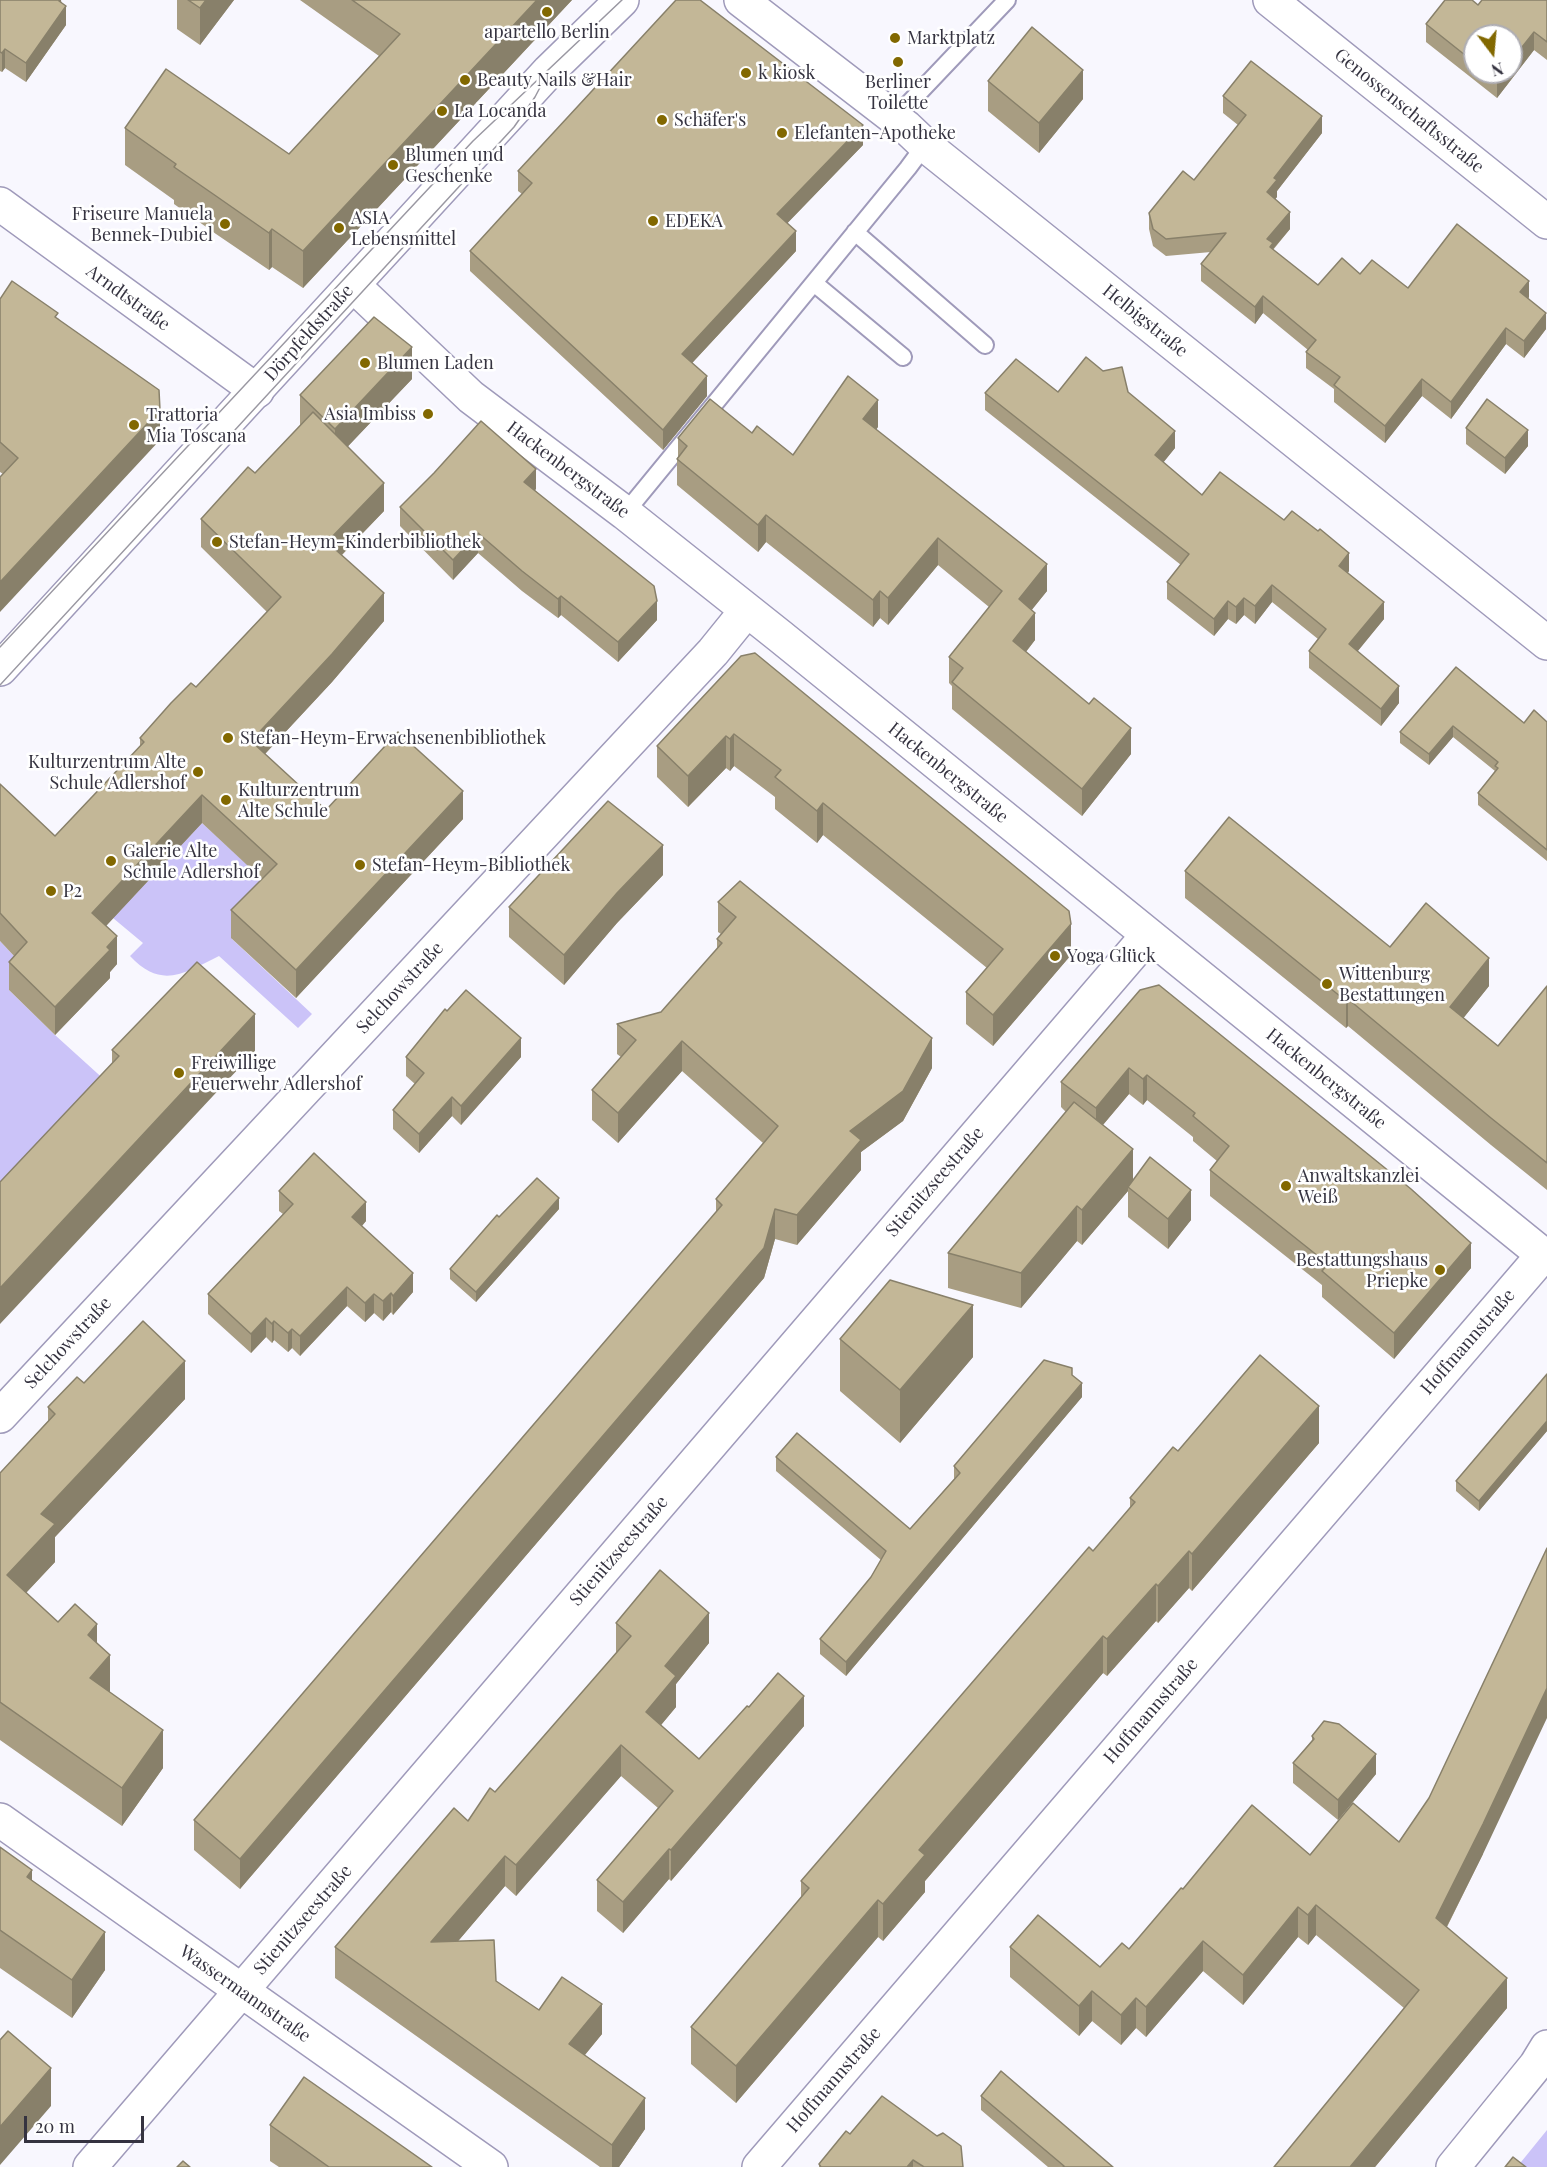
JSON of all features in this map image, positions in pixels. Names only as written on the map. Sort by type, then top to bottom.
[{"type":"street","name":"Dörpfeldstraße","points":[[0,669],[549,71],[622,0]]},
{"type":"street","name":"Helbigstraße","points":[[741,0],[894,119],[1547,643]]},
{"type":"street","name":"Genossenschaftsstraße","points":[[1270,0],[1547,222]]},
{"type":"street","name":"Arndtstraße","points":[[0,204],[257,391]]},
{"type":"street","name":"Hackenbergstraße","points":[[352,285],[471,397],[625,513],[747,610],[1545,1257]]},
{"type":"street","name":"Selchowstraße","points":[[0,1416],[713,652],[747,610]]},
{"type":"street","name":"Stienitzseestraße","points":[[90,2167],[1148,935]]},
{"type":"street","name":"Hoffmannstraße","points":[[759,2167],[1545,1257]]},
{"type":"street","name":"Wassermannstraße","points":[[0,1820],[491,2167]]},
{"type":"street","points":[[1453,2167],[1536,2065],[1547,2047]]},
{"type":"lane","points":[[894,119],[1007,0]]},
{"type":"lane","points":[[625,513],[925,145]]},
{"type":"lane","points":[[855,232],[985,345]]},
{"type":"lane","points":[[814,283],[903,357]]},
{"type":"shaded area","points":[[202,823],[277,892],[232,939],[312,1014],[298,1028],[219,956],[184,972],[163,975],[152,973],[130,956],[143,943],[113,918]]},
{"type":"shaded area","points":[[0,941],[27,970],[9,990],[171,1140],[0,1218]]},
{"type":"shaded area","points":[[1547,2130],[1547,2167],[1517,2167]]},
{"type":"building","points":[[0,0],[60,0],[66,6],[26,63],[5,49],[2,53],[0,52]]},
{"type":"building","points":[[188,0],[206,0],[200,8]]},
{"type":"building","points":[[352,0],[537,0],[303,251],[272,229],[269,233],[174,167],[176,164],[125,128],[166,69],[289,154],[400,34]]},
{"type":"building","name":"EDEKA","points":[[676,0],[700,0],[863,125],[777,214],[796,231],[682,354],[707,376],[663,430],[470,251],[532,183],[518,171]]},
{"type":"building","points":[[1445,0],[1472,0],[1478,5],[1482,0],[1547,0],[1547,42],[1534,32],[1523,46],[1523,24],[1463,24],[1463,53],[1426,24]]},
{"type":"building","points":[[1032,27],[1083,70],[1039,123],[988,81]]},
{"type":"building","points":[[1251,61],[1322,116],[1274,178],[1277,180],[1267,192],[1290,212],[1267,239],[1273,243],[1270,247],[1318,285],[1342,258],[1360,274],[1372,260],[1408,288],[1457,224],[1529,281],[1520,292],[1546,313],[1524,341],[1506,328],[1451,402],[1422,379],[1385,426],[1334,385],[1340,377],[1306,352],[1316,340],[1263,296],[1255,307],[1201,264],[1226,233],[1166,239],[1153,229],[1149,213],[1183,171],[1194,180],[1246,115],[1223,96]]},
{"type":"building","points":[[12,281],[58,313],[55,317],[159,390],[160,410],[0,582],[0,477],[18,458],[0,442],[0,299]]},
{"type":"building","points":[[374,317],[412,347],[335,429],[300,395]]},
{"type":"building","points":[[1086,357],[1103,371],[1122,367],[1128,392],[1175,431],[1155,455],[1202,495],[1220,472],[1284,520],[1292,511],[1318,531],[1320,529],[1349,553],[1339,566],[1384,602],[1349,644],[1399,686],[1381,709],[1309,651],[1326,629],[1272,585],[1255,606],[1244,598],[1236,607],[1228,601],[1214,619],[1167,582],[1189,554],[985,393],[1016,359],[1058,392]]},
{"type":"building","points":[[848,376],[878,400],[863,419],[1047,564],[1019,599],[1035,613],[1013,641],[1089,704],[1094,698],[1131,728],[1082,789],[952,682],[963,668],[949,657],[1002,591],[938,538],[888,598],[880,591],[873,600],[766,515],[758,525],[677,459],[687,446],[678,438],[710,399],[752,433],[757,426],[793,455]]},
{"type":"building","points":[[1487,399],[1528,430],[1505,458],[1466,428]]},
{"type":"building","points":[[313,412],[384,483],[327,542],[384,593],[332,654],[251,741],[326,810],[398,732],[463,791],[296,970],[231,910],[277,864],[202,795],[92,913],[117,936],[107,947],[110,950],[55,1007],[9,962],[27,942],[0,913],[0,784],[55,836],[144,742],[140,738],[171,703],[191,683],[196,687],[281,597],[201,519],[248,467],[255,473]]},
{"type":"building","points":[[481,421],[536,469],[524,482],[654,586],[657,601],[618,642],[561,596],[558,599],[522,571],[478,533],[453,560],[400,507]]},
{"type":"building","points":[[755,653],[1069,911],[1071,924],[993,1015],[966,992],[1003,949],[823,803],[817,811],[775,777],[781,770],[734,734],[730,739],[726,736],[688,776],[657,746],[741,656]]},
{"type":"building","points":[[1456,667],[1524,723],[1534,710],[1547,722],[1547,850],[1478,793],[1498,768],[1495,766],[1498,762],[1453,726],[1429,754],[1400,732]]},
{"type":"building","points":[[608,801],[663,845],[617,893],[564,955],[509,907]]},
{"type":"building","points":[[1229,817],[1390,947],[1426,903],[1489,958],[1450,1007],[1498,1046],[1547,986],[1547,1163],[1348,999],[1346,1001],[1185,871]]},
{"type":"building","points":[[740,881],[932,1038],[903,1091],[850,1131],[861,1140],[797,1215],[775,1209],[764,1248],[240,1859],[194,1820],[722,1205],[716,1199],[778,1126],[682,1041],[618,1113],[592,1090],[636,1040],[617,1024],[661,1012],[722,943],[717,939],[736,917],[718,902]]},
{"type":"building","points":[[197,962],[255,1014],[0,1288],[0,1182],[119,1056],[112,1050]]},
{"type":"building","points":[[1159,985],[1411,1189],[1471,1243],[1394,1333],[1322,1271],[1328,1264],[1210,1170],[1229,1146],[1193,1116],[1195,1113],[1147,1075],[1143,1079],[1129,1068],[1096,1108],[1061,1082],[1140,990]]},
{"type":"building","points":[[466,990],[521,1038],[461,1106],[452,1097],[419,1134],[393,1110],[424,1073],[406,1057],[445,1009],[447,1011]]},
{"type":"building","points":[[1074,1102],[1133,1149],[1082,1210],[1077,1206],[1021,1273],[948,1253]]},
{"type":"building","points":[[314,1153],[366,1202],[352,1217],[413,1273],[393,1296],[391,1293],[383,1301],[374,1294],[365,1303],[347,1287],[300,1336],[292,1329],[288,1333],[274,1321],[272,1324],[266,1318],[251,1334],[208,1294],[293,1204],[279,1191]]},
{"type":"building","points":[[1150,1157],[1191,1190],[1168,1219],[1128,1187]]},
{"type":"building","points":[[537,1178],[559,1198],[476,1292],[450,1269],[497,1215],[499,1217]]},
{"type":"building","points":[[890,1280],[973,1305],[900,1390],[840,1339]]},
{"type":"building","points":[[143,1321],[185,1361],[41,1514],[55,1524],[7,1575],[58,1622],[75,1604],[97,1624],[88,1635],[110,1655],[90,1678],[163,1730],[122,1788],[0,1702],[0,1473],[55,1414],[48,1407],[77,1377],[84,1383]]},
{"type":"building","points":[[1260,1355],[1319,1406],[1192,1554],[1189,1551],[1158,1586],[1156,1584],[1107,1639],[1103,1636],[919,1850],[925,1855],[883,1904],[878,1900],[736,2066],[691,2027],[809,1888],[801,1881],[1089,1547],[1093,1551],[1135,1502],[1130,1498],[1173,1447],[1178,1451]]},
{"type":"building","points":[[1044,1360],[1072,1368],[1072,1375],[1082,1383],[846,1662],[820,1639],[871,1577],[886,1551],[776,1457],[797,1433],[910,1529],[960,1473],[954,1466]]},
{"type":"building","points":[[1547,1374],[1547,1421],[1479,1501],[1456,1481]]},
{"type":"building","points":[[1547,1548],[1547,1688],[1436,1918],[1507,1978],[1350,2167],[1274,2167],[1419,1990],[1316,1905],[1308,1915],[1298,1907],[1243,1975],[1203,1941],[1146,2007],[1136,1998],[1121,2015],[1092,1991],[1079,2006],[1010,1947],[1038,1915],[1100,1967],[1122,1943],[1129,1949],[1181,1888],[1183,1889],[1252,1805],[1310,1855],[1353,1803],[1399,1842],[1429,1798]]},
{"type":"building","points":[[660,1570],[709,1613],[665,1666],[676,1676],[646,1712],[699,1759],[778,1673],[804,1696],[623,1902],[597,1880],[673,1791],[621,1745],[516,1865],[505,1856],[431,1942],[494,1940],[496,1981],[539,2010],[562,1977],[602,2004],[569,2044],[645,2098],[612,2145],[335,1947],[454,1808],[468,1821],[490,1788],[495,1792],[631,1636],[616,1623]]},
{"type":"building","points":[[1324,1721],[1339,1724],[1376,1754],[1338,1800],[1293,1763],[1314,1739],[1312,1736]]},
{"type":"building","points":[[0,1847],[32,1870],[27,1877],[105,1932],[72,1980],[0,1930]]},
{"type":"building","points":[[8,2031],[51,2068],[0,2127],[0,2040]]},
{"type":"building","points":[[1001,2071],[1113,2167],[1063,2167],[981,2096]]},
{"type":"building","points":[[304,2077],[432,2167],[329,2167],[270,2125]]},
{"type":"building","points":[[882,2096],[937,2136],[943,2133],[961,2146],[963,2167],[924,2167],[913,2160],[907,2167],[821,2167],[819,2164],[846,2131],[850,2134]]},
{"type":"building","points":[[1513,2157],[1526,2167],[1505,2167]]},
{"type":"building","points":[[183,2161],[190,2167],[177,2167]]},
{"type":"tram line","points":[[0,647],[473,141],[622,0]]},
{"type":"tram line","points":[[0,685],[514,127],[545,78]]},
{"type":"place","name":"apartello Berlin","points":[[547,12]]},
{"type":"place","name":"Marktplatz","points":[[895,38]]},
{"type":"place","name":"Berliner Toilette","points":[[898,62]]},
{"type":"place","name":"k kiosk","points":[[746,73]]},
{"type":"place","name":"Beauty Nails &Hair","points":[[465,80]]},
{"type":"place","name":"La Locanda","points":[[442,111]]},
{"type":"place","name":"Schäfer's","points":[[662,120]]},
{"type":"place","name":"Elefanten-Apotheke","points":[[782,133]]},
{"type":"place","name":"Blumen und Geschenke","points":[[393,165]]},
{"type":"place","name":"EDEKA","points":[[653,221]]},
{"type":"place","name":"Friseure Manuela Bennek-Dubiel","points":[[225,224]]},
{"type":"place","name":"ASIA Lebensmittel","points":[[339,228]]},
{"type":"place","name":"Blumen Laden","points":[[365,363]]},
{"type":"place","name":"Asia Imbiss","points":[[428,414]]},
{"type":"place","name":"Trattoria Mia Toscana","points":[[134,425]]},
{"type":"place","name":"Stefan-Heym-Kinderbibliothek","points":[[217,542]]},
{"type":"place","name":"Stefan-Heym-Erwachsenenbibliothek","points":[[228,738]]},
{"type":"place","name":"Kulturzentrum Alte Schule Adlershof","points":[[198,772]]},
{"type":"place","name":"Kulturzentrum Alte Schule","points":[[226,800]]},
{"type":"place","name":"Galerie Alte Schule Adlershof","points":[[111,861]]},
{"type":"place","name":"Stefan-Heym-Bibliothek","points":[[360,865]]},
{"type":"place","name":"P2","points":[[51,891]]},
{"type":"place","name":"Yoga Glück","points":[[1055,956]]},
{"type":"place","name":"Wittenburg Bestattungen","points":[[1327,984]]},
{"type":"place","name":"Freiwillige Feuerwehr Adlershof","points":[[179,1073]]},
{"type":"place","name":"Anwaltskanzlei Weiß","points":[[1286,1186]]},
{"type":"place","name":"Bestattungshaus Priepke","points":[[1440,1270]]}]
